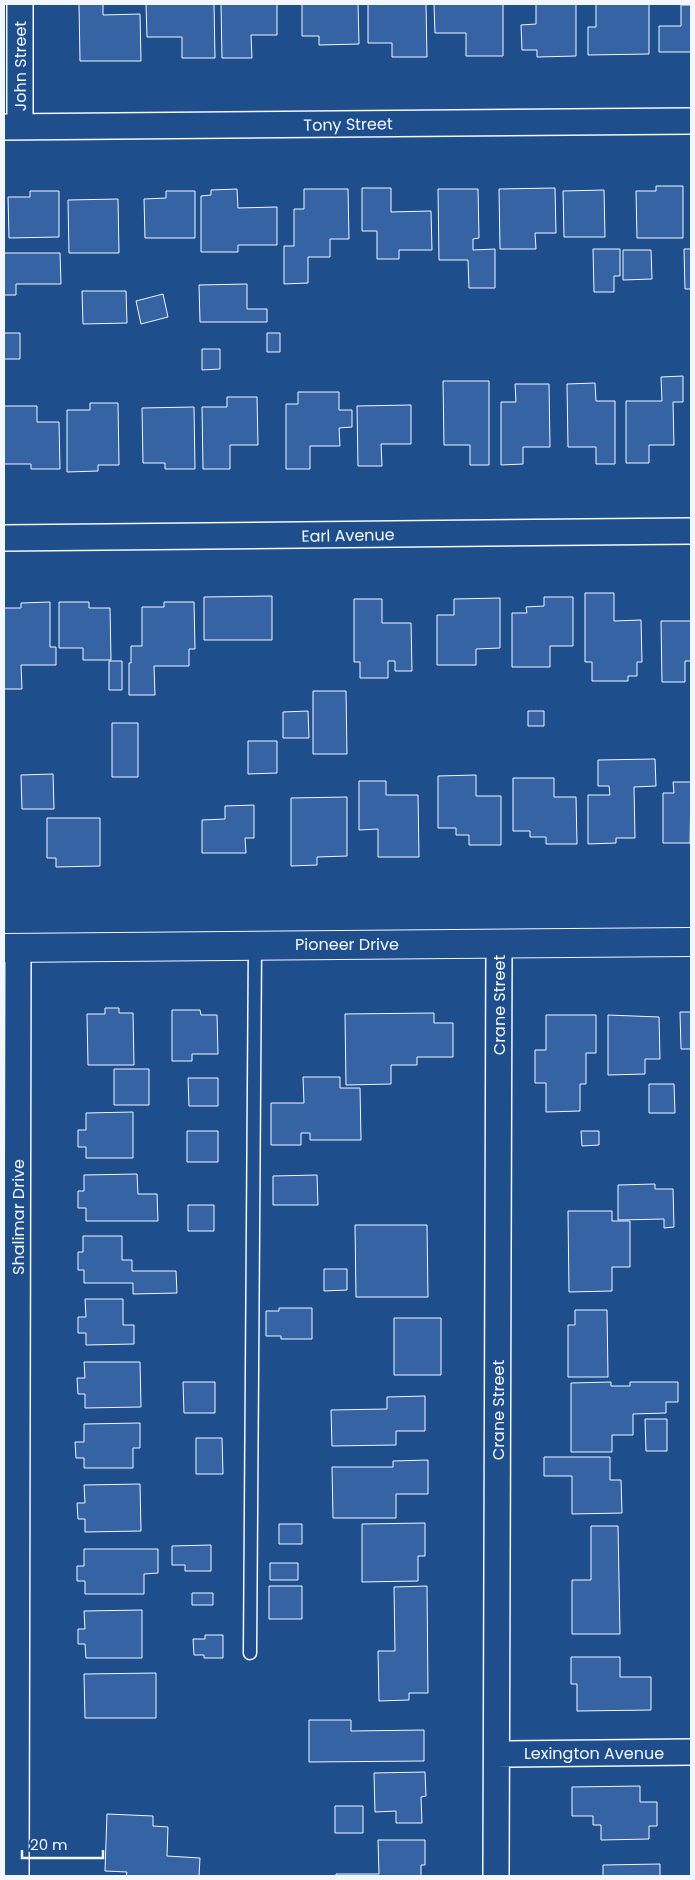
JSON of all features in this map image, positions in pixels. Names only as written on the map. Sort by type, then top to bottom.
[{"type":"street","name":"John Street","points":[[12,127],[20,4]]},
{"type":"street","name":"Tony Street","points":[[12,127],[691,121]]},
{"type":"street","name":"Earl Avenue","points":[[4,538],[691,531]]},
{"type":"street","name":"Pioneer Drive","points":[[11,948],[691,942]]},
{"type":"street","name":"Crane Street","points":[[496,1876],[499,943]]},
{"type":"street","name":"Shalimar Drive","points":[[11,948],[10,1771],[16,1876]]},
{"type":"street","name":"Lexington Avenue","points":[[497,1754],[691,1752]]},
{"type":"lane","points":[[250,1653],[255,945]]},
{"type":"building","points":[[79,4],[103,4],[103,15],[140,14],[141,61],[80,61]]},
{"type":"building","points":[[146,4],[214,4],[215,58],[182,58],[182,37],[147,37]]},
{"type":"building","points":[[221,4],[277,4],[277,35],[251,35],[252,58],[222,58]]},
{"type":"building","points":[[302,4],[358,4],[359,44],[319,45],[319,36],[302,36]]},
{"type":"building","points":[[368,4],[426,4],[427,57],[392,57],[392,43],[368,43]]},
{"type":"building","points":[[434,4],[503,4],[503,56],[466,56],[466,33],[435,33]]},
{"type":"building","points":[[536,4],[576,4],[576,56],[537,57],[537,50],[522,50],[521,25],[536,24]]},
{"type":"building","points":[[596,4],[649,4],[649,54],[588,55],[588,27],[596,27]]},
{"type":"building","points":[[681,5],[691,5],[691,52],[659,52],[659,26],[681,26]]},
{"type":"building","points":[[656,186],[683,186],[683,238],[637,238],[636,191],[656,191]]},
{"type":"building","points":[[362,188],[391,188],[391,212],[431,211],[432,250],[399,250],[399,259],[377,259],[377,231],[362,231]]},
{"type":"building","points":[[555,188],[556,233],[535,233],[536,249],[500,249],[499,189]]},
{"type":"building","points":[[237,189],[238,208],[277,207],[277,245],[238,245],[238,252],[201,252],[201,196],[211,195],[211,190]]},
{"type":"building","points":[[304,189],[348,189],[349,239],[330,239],[330,257],[308,257],[308,283],[284,284],[284,246],[294,246],[294,209],[304,209]]},
{"type":"building","points":[[438,189],[478,189],[479,238],[473,239],[473,250],[495,249],[495,288],[469,288],[468,260],[439,260]]},
{"type":"building","points":[[604,190],[605,237],[564,237],[563,191]]},
{"type":"building","points":[[30,191],[59,191],[59,237],[9,238],[8,197],[30,197]]},
{"type":"building","points":[[166,191],[195,191],[195,238],[145,238],[144,199],[166,198]]},
{"type":"building","points":[[118,199],[119,253],[69,253],[68,200]]},
{"type":"building","points":[[593,249],[620,249],[620,276],[614,276],[614,292],[594,292]]},
{"type":"building","points":[[684,249],[691,249],[691,289],[685,289]]},
{"type":"building","points":[[623,250],[651,250],[652,279],[623,280]]},
{"type":"building","points":[[4,253],[60,253],[61,284],[16,284],[16,295],[4,295]]},
{"type":"building","points":[[247,284],[247,309],[267,309],[267,322],[200,322],[199,285]]},
{"type":"building","points":[[82,291],[126,291],[127,323],[83,324]]},
{"type":"building","points":[[163,294],[168,317],[141,324],[136,301]]},
{"type":"building","points":[[4,333],[20,333],[20,359],[4,359]]},
{"type":"building","points":[[267,333],[280,333],[280,352],[267,352]]},
{"type":"building","points":[[202,349],[220,349],[220,369],[202,370]]},
{"type":"building","points":[[683,376],[683,402],[673,402],[674,445],[649,445],[649,463],[626,463],[626,401],[662,401],[661,377]]},
{"type":"building","points":[[443,381],[489,381],[489,465],[470,465],[470,445],[444,445]]},
{"type":"building","points":[[595,383],[596,401],[615,401],[615,464],[596,464],[596,447],[568,447],[567,384]]},
{"type":"building","points":[[515,384],[549,384],[550,447],[523,447],[523,464],[501,465],[501,402],[516,402]]},
{"type":"building","points":[[298,392],[339,392],[339,410],[352,410],[352,427],[339,428],[340,446],[310,446],[310,469],[286,469],[286,404],[298,404]]},
{"type":"building","points":[[227,397],[257,397],[258,445],[230,445],[230,469],[203,469],[202,407],[227,407]]},
{"type":"building","points":[[90,403],[118,403],[119,465],[98,465],[98,471],[67,472],[67,410],[90,410]]},
{"type":"building","points":[[411,405],[411,444],[381,444],[382,466],[358,466],[357,406]]},
{"type":"building","points":[[4,406],[37,406],[37,422],[59,422],[60,469],[31,469],[31,464],[4,464]]},
{"type":"building","points":[[194,407],[195,469],[165,469],[165,463],[143,463],[142,408]]},
{"type":"building","points":[[585,593],[614,593],[614,621],[641,620],[642,662],[637,662],[637,676],[628,676],[628,681],[592,681],[592,662],[585,662]]},
{"type":"building","points":[[272,596],[272,640],[204,640],[204,597]]},
{"type":"building","points":[[544,597],[573,597],[573,646],[550,646],[550,667],[512,667],[512,613],[527,613],[526,607],[544,606]]},
{"type":"building","points":[[500,598],[500,648],[476,649],[476,665],[437,665],[437,615],[454,615],[454,599]]},
{"type":"building","points":[[354,599],[382,599],[382,623],[411,623],[412,671],[395,671],[395,661],[388,661],[388,678],[360,678],[360,662],[354,662]]},
{"type":"building","points":[[50,602],[50,647],[56,647],[56,665],[21,665],[22,689],[4,689],[4,608],[21,608],[21,603]]},
{"type":"building","points":[[59,602],[89,602],[89,608],[110,608],[111,660],[83,660],[83,648],[59,648]]},
{"type":"building","points":[[164,602],[194,602],[195,649],[189,649],[189,666],[154,666],[155,695],[129,695],[131,646],[142,646],[142,607],[164,607]]},
{"type":"building","points":[[661,621],[691,621],[691,661],[685,661],[685,682],[662,682]]},
{"type":"building","points":[[109,661],[122,661],[122,690],[109,690]]},
{"type":"building","points":[[313,691],[346,691],[347,754],[313,754]]},
{"type":"building","points":[[308,711],[309,738],[283,738],[283,712]]},
{"type":"building","points":[[528,711],[544,711],[544,726],[528,726]]},
{"type":"building","points":[[112,723],[138,723],[138,777],[112,777]]},
{"type":"building","points":[[248,741],[277,741],[277,773],[248,774]]},
{"type":"building","points":[[655,759],[656,786],[634,787],[635,838],[616,838],[616,843],[588,844],[588,795],[610,795],[609,786],[598,786],[598,760]]},
{"type":"building","points":[[53,774],[54,809],[22,809],[21,775]]},
{"type":"building","points":[[476,775],[476,796],[501,796],[501,845],[469,845],[469,835],[456,835],[456,828],[438,828],[438,776]]},
{"type":"building","points":[[513,778],[554,778],[554,797],[576,797],[577,844],[546,844],[546,837],[530,837],[530,831],[513,831]]},
{"type":"building","points":[[359,781],[386,781],[386,795],[418,795],[419,857],[378,857],[378,829],[359,830]]},
{"type":"building","points":[[673,782],[691,782],[690,843],[663,843],[663,793],[674,793]]},
{"type":"building","points":[[347,797],[347,856],[317,857],[317,865],[291,866],[291,798]]},
{"type":"building","points":[[254,805],[254,838],[245,838],[246,853],[202,853],[202,820],[225,819],[225,806]]},
{"type":"building","points":[[47,818],[100,818],[100,866],[56,867],[56,858],[47,858]]},
{"type":"building","points":[[105,1008],[119,1008],[119,1013],[133,1013],[134,1065],[88,1065],[87,1014],[105,1014]]},
{"type":"building","points":[[172,1010],[200,1010],[201,1015],[217,1015],[218,1054],[192,1054],[192,1061],[172,1061]]},
{"type":"building","points":[[680,1012],[691,1012],[691,1049],[681,1049]]},
{"type":"building","points":[[434,1013],[434,1023],[453,1023],[453,1057],[417,1057],[417,1065],[391,1065],[391,1084],[346,1085],[345,1014]]},
{"type":"building","points":[[546,1015],[596,1015],[596,1053],[586,1053],[586,1084],[580,1084],[580,1111],[546,1112],[546,1083],[535,1083],[535,1050],[546,1050]]},
{"type":"building","points":[[608,1015],[659,1017],[660,1059],[645,1059],[645,1074],[608,1075]]},
{"type":"building","points":[[114,1069],[149,1069],[149,1105],[114,1105]]},
{"type":"building","points":[[303,1077],[340,1077],[340,1088],[360,1088],[361,1140],[310,1140],[310,1133],[301,1133],[301,1145],[271,1145],[271,1103],[304,1103]]},
{"type":"building","points":[[188,1078],[218,1078],[218,1106],[189,1106]]},
{"type":"building","points":[[649,1084],[674,1084],[675,1113],[649,1113]]},
{"type":"building","points":[[133,1112],[133,1158],[86,1158],[86,1147],[78,1147],[78,1130],[86,1130],[86,1113]]},
{"type":"building","points":[[187,1131],[218,1131],[218,1162],[187,1162]]},
{"type":"building","points":[[581,1131],[599,1131],[599,1145],[582,1146]]},
{"type":"building","points":[[137,1174],[138,1194],[157,1194],[158,1221],[86,1221],[86,1208],[78,1208],[78,1191],[84,1191],[84,1175]]},
{"type":"building","points":[[317,1175],[318,1205],[273,1205],[273,1176]]},
{"type":"building","points":[[655,1184],[655,1189],[673,1189],[674,1227],[664,1228],[664,1219],[618,1220],[618,1185]]},
{"type":"building","points":[[188,1205],[214,1205],[214,1231],[188,1231]]},
{"type":"building","points":[[568,1211],[612,1211],[612,1221],[630,1221],[630,1267],[612,1267],[612,1291],[569,1292]]},
{"type":"building","points":[[355,1225],[427,1225],[428,1297],[356,1297]]},
{"type":"building","points":[[83,1236],[122,1236],[122,1260],[132,1260],[132,1271],[176,1271],[177,1293],[133,1294],[133,1283],[84,1283],[84,1270],[78,1270],[78,1252],[83,1252]]},
{"type":"building","points":[[324,1269],[347,1269],[347,1290],[324,1291]]},
{"type":"building","points":[[85,1299],[123,1299],[123,1325],[134,1325],[134,1344],[86,1345],[86,1333],[78,1333],[78,1317],[86,1317]]},
{"type":"building","points":[[279,1308],[312,1308],[312,1339],[281,1339],[281,1336],[266,1336],[266,1311],[279,1311]]},
{"type":"building","points":[[575,1310],[607,1310],[608,1377],[568,1377],[568,1325],[575,1325]]},
{"type":"building","points":[[394,1318],[441,1318],[441,1375],[394,1375]]},
{"type":"building","points":[[84,1362],[140,1362],[141,1407],[85,1408],[85,1394],[78,1394],[77,1378],[85,1378]]},
{"type":"building","points":[[183,1382],[215,1382],[215,1413],[184,1413]]},
{"type":"building","points":[[611,1382],[611,1386],[630,1386],[630,1382],[678,1382],[678,1402],[666,1402],[666,1413],[633,1414],[633,1435],[612,1435],[612,1452],[571,1452],[571,1383]]},
{"type":"building","points":[[425,1396],[425,1431],[396,1431],[396,1445],[332,1446],[331,1410],[387,1409],[387,1397]]},
{"type":"building","points":[[645,1419],[667,1419],[667,1451],[646,1451]]},
{"type":"building","points":[[140,1423],[140,1448],[133,1448],[133,1468],[84,1468],[84,1458],[76,1458],[75,1442],[84,1442],[84,1424]]},
{"type":"building","points":[[196,1438],[222,1438],[223,1474],[196,1474]]},
{"type":"building","points":[[544,1457],[610,1457],[610,1480],[621,1480],[622,1513],[572,1514],[572,1476],[544,1476]]},
{"type":"building","points":[[428,1460],[428,1494],[396,1494],[396,1518],[333,1518],[332,1467],[393,1467],[393,1461]]},
{"type":"building","points":[[140,1484],[141,1531],[85,1532],[85,1519],[78,1519],[77,1503],[85,1503],[84,1485]]},
{"type":"building","points":[[425,1523],[425,1556],[418,1556],[418,1581],[362,1582],[362,1524]]},
{"type":"building","points":[[279,1524],[302,1524],[302,1544],[279,1544]]},
{"type":"building","points":[[591,1526],[618,1526],[620,1634],[572,1634],[572,1580],[591,1580]]},
{"type":"building","points":[[211,1545],[211,1571],[185,1571],[185,1565],[172,1565],[172,1546]]},
{"type":"building","points":[[84,1549],[158,1549],[158,1573],[144,1574],[144,1594],[85,1594],[85,1581],[77,1581],[77,1566],[84,1566]]},
{"type":"building","points":[[270,1563],[298,1563],[298,1580],[270,1580]]},
{"type":"building","points":[[269,1586],[302,1586],[302,1619],[269,1619]]},
{"type":"building","points":[[427,1586],[428,1693],[409,1693],[409,1700],[379,1701],[378,1651],[395,1651],[394,1587]]},
{"type":"building","points":[[192,1593],[213,1593],[213,1605],[192,1605]]},
{"type":"building","points":[[142,1610],[142,1658],[86,1658],[85,1644],[78,1644],[78,1629],[85,1629],[84,1611]]},
{"type":"building","points":[[205,1635],[223,1635],[223,1658],[204,1658],[204,1655],[194,1655],[193,1639],[205,1639]]},
{"type":"building","points":[[571,1657],[620,1657],[620,1677],[651,1677],[651,1710],[577,1711],[577,1684],[571,1684]]},
{"type":"building","points":[[156,1673],[156,1718],[85,1718],[84,1674]]},
{"type":"building","points":[[309,1720],[351,1720],[351,1731],[424,1730],[424,1761],[309,1762]]},
{"type":"building","points":[[425,1772],[426,1796],[421,1797],[422,1823],[396,1823],[396,1811],[375,1812],[374,1773]]},
{"type":"building","points":[[640,1786],[640,1802],[657,1802],[657,1826],[649,1826],[649,1839],[601,1840],[601,1825],[593,1825],[593,1816],[572,1816],[572,1787]]},
{"type":"building","points":[[335,1806],[363,1806],[363,1833],[335,1833]]},
{"type":"building","points":[[107,1814],[153,1816],[153,1826],[168,1827],[167,1856],[200,1858],[199,1876],[126,1876],[127,1872],[105,1871]]},
{"type":"building","points":[[378,1840],[425,1840],[425,1865],[421,1865],[421,1876],[336,1876],[336,1874],[379,1874]]},
{"type":"building","points":[[660,1864],[660,1876],[603,1876],[603,1865]]}]
